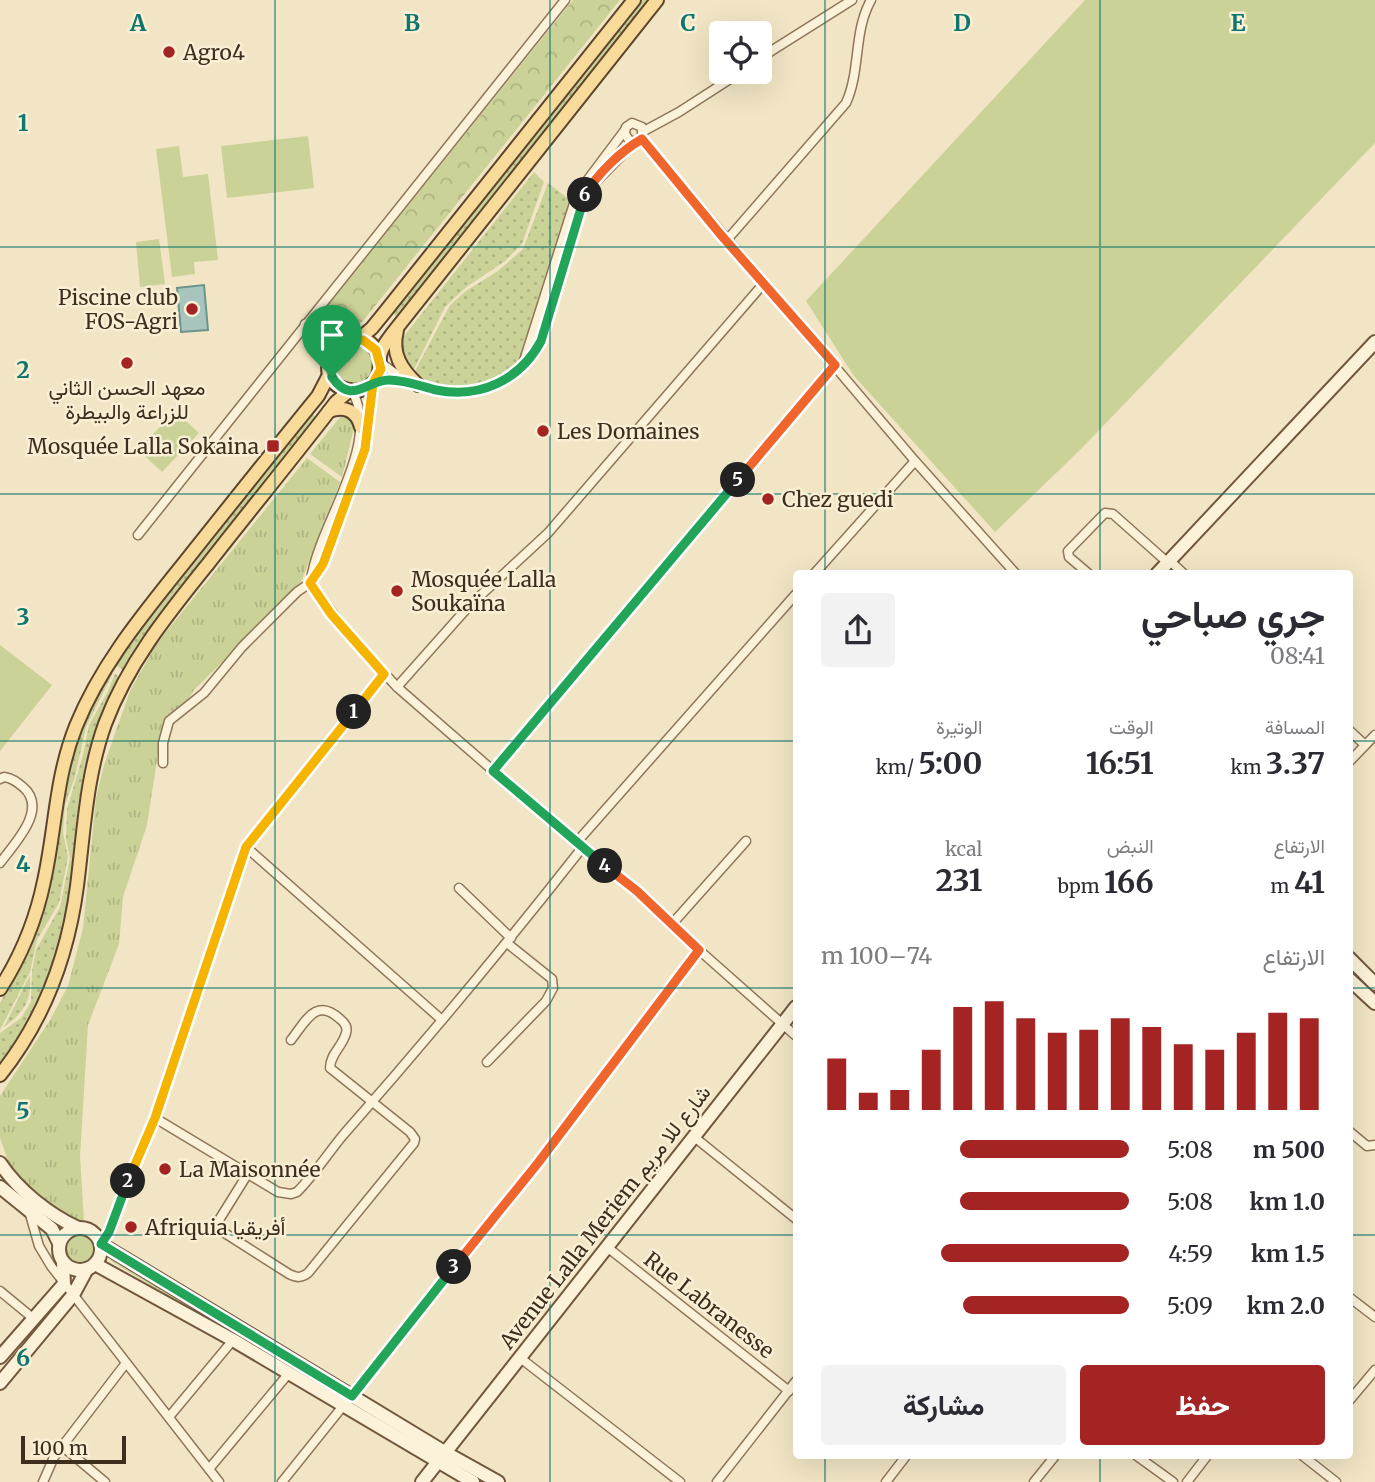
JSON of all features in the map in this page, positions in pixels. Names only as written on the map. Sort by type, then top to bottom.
[{"type":"main road","points":[[0,989],[19,955],[38,906],[55,799],[76,725],[93,690],[134,626],[322,391],[330,373],[330,356],[339,344],[372,328],[634,0]]},
{"type":"main road","points":[[330,373],[337,385],[351,390],[364,389],[375,382],[387,341],[657,0]]},
{"type":"main road","points":[[400,324],[395,337],[397,359],[411,383]]},
{"type":"main road","points":[[352,340],[370,344],[380,360]]},
{"type":"main road","points":[[0,1075],[39,1014],[59,968],[75,899],[91,772],[106,722],[127,676],[162,622],[329,411],[351,390]]},
{"type":"main road","points":[[329,411],[338,408],[351,410],[358,416],[361,427]]},
{"type":"street","points":[[138,536],[565,0]]},
{"type":"street","points":[[772,50],[852,0]]},
{"type":"street","points":[[726,241],[846,103],[853,83],[862,23],[871,0]]},
{"type":"street","points":[[163,763],[163,743],[169,721],[204,693],[242,648],[297,592],[310,583],[323,564],[361,463],[369,432],[375,382],[411,383],[454,392],[473,392],[504,381],[534,353],[541,341],[586,192],[640,137],[722,84]]},
{"type":"street","points":[[523,364],[577,194],[628,125],[640,124],[640,137],[726,241],[1012,570]]},
{"type":"street","points":[[625,130],[627,139],[640,137]]},
{"type":"street","points":[[397,687],[469,606],[548,533],[764,283]]},
{"type":"street","points":[[305,324],[316,333],[330,356]]},
{"type":"street","points":[[316,333],[352,340]]},
{"type":"street","points":[[1160,570],[1375,342]]},
{"type":"street","points":[[380,360],[411,383]]},
{"type":"street","points":[[493,771],[835,365]]},
{"type":"street","points":[[351,390],[360,408],[361,427],[349,473],[314,562],[310,583],[331,614],[397,687],[579,846],[637,891],[793,1033]]},
{"type":"street","points":[[818,570],[915,461]]},
{"type":"street","points":[[1085,570],[1069,556],[1068,551],[1108,512],[1179,570]]},
{"type":"street","points":[[155,1118],[278,1192],[291,1195],[298,1192],[342,1136],[374,1102],[509,941],[579,846],[793,597]]},
{"type":"street","points":[[0,1383],[73,1295],[100,1255],[101,1244],[109,1232],[155,1118],[246,847],[384,674]]},
{"type":"street","points":[[1353,734],[1365,745]]},
{"type":"street","points":[[1353,758],[1375,735]]},
{"type":"street","points":[[0,779],[14,779],[27,791],[31,797],[32,812],[28,824],[0,863]]},
{"type":"street","points":[[672,924],[746,841]]},
{"type":"street","points":[[246,847],[442,1020]]},
{"type":"street","points":[[459,888],[509,941],[552,979],[553,988],[546,1001],[487,1062]]},
{"type":"street","points":[[282,1482],[538,1163],[699,950]]},
{"type":"street","points":[[1353,962],[1375,984]]},
{"type":"street","points":[[1353,983],[1375,1003]]},
{"type":"street","points":[[247,1175],[219,1220],[220,1230],[296,1278],[308,1273],[414,1143],[415,1139],[410,1132],[330,1068],[330,1061],[346,1032],[345,1023],[330,1010],[312,1013],[291,1040]]},
{"type":"street","name":"Avenue Lalla Meriem شارع للا مريم","points":[[422,1482],[793,1010]]},
{"type":"street","points":[[1353,1134],[1367,1146],[1375,1145]]},
{"type":"street","points":[[693,1136],[793,1217]]},
{"type":"street","points":[[0,1163],[26,1193],[56,1216],[92,1232],[101,1244],[442,1458],[473,1482]]},
{"type":"street","points":[[0,1187],[52,1229],[59,1243],[64,1284],[0,1357]]},
{"type":"street","points":[[29,1210],[44,1257],[219,1482]]},
{"type":"street","points":[[59,1243],[64,1234],[78,1228]]},
{"type":"street","name":"Rue Labranesse","points":[[607,1247],[789,1391]]},
{"type":"street","points":[[63,1263],[77,1270],[91,1266],[233,1339],[289,1373],[348,1401]]},
{"type":"street","points":[[0,1291],[34,1319]]},
{"type":"street","points":[[1353,1300],[1375,1317]]},
{"type":"street","points":[[169,1417],[233,1339]]},
{"type":"street","points":[[519,1357],[680,1482]]},
{"type":"street","points":[[43,1482],[48,1467],[62,1446],[126,1363]]},
{"type":"street","points":[[1353,1396],[1375,1370]]},
{"type":"street","points":[[209,1469],[289,1373]]},
{"type":"street","points":[[718,1482],[793,1385]]},
{"type":"street","points":[[62,1446],[106,1482]]},
{"type":"street","points":[[442,1458],[498,1482]]},
{"type":"street","points":[[886,1482],[904,1459]]},
{"type":"street","points":[[1034,1482],[1053,1459]]},
{"type":"street","points":[[1141,1459],[1173,1482]]},
{"type":"street","points":[[1187,1482],[1205,1459]]},
{"type":"street","points":[[1308,1459],[1336,1482]]},
{"type":"green space","points":[[573,0],[620,0],[363,321],[341,330],[319,325],[317,319]]},
{"type":"green space","points":[[641,0],[649,0],[397,317],[392,313]]},
{"type":"green space","points":[[1085,0],[1375,0],[1375,143],[1081,449],[995,532],[854,376],[806,301]]},
{"type":"green space","points":[[308,136],[314,188],[227,198],[221,146]]},
{"type":"green space","points":[[179,146],[183,177],[208,174],[218,260],[194,262],[195,274],[172,277],[156,149]]},
{"type":"green space","points":[[534,172],[544,182],[522,244],[505,261],[465,288],[445,307],[413,371],[403,355],[404,336]]},
{"type":"green space","points":[[548,183],[575,204],[572,225],[537,343],[515,371],[472,391],[443,388],[420,379],[416,369],[450,305],[466,291],[498,271],[523,249]]},
{"type":"green space","points":[[159,239],[165,284],[140,287],[136,242]]},
{"type":"green space","points":[[354,345],[368,351],[374,365],[368,379],[354,385],[340,379],[334,365],[340,351]]},
{"type":"green space","points":[[175,411],[199,433],[162,472],[138,450]]},
{"type":"green space","points":[[312,414],[317,418],[161,614],[123,670],[114,664]]},
{"type":"green space","points":[[341,416],[353,420],[354,428],[342,477],[310,454]]},
{"type":"green space","points":[[307,458],[340,482],[300,585],[194,690],[159,747],[147,825],[123,897],[119,944],[88,1025],[80,1156],[84,1222],[77,1223],[32,1189],[9,1164],[0,1138],[0,1096],[50,1020],[68,986],[83,928],[96,798],[104,765],[130,691],[157,643]]},
{"type":"green space","points":[[0,645],[52,685],[0,751]]},
{"type":"green space","points":[[110,671],[113,673],[86,727],[75,777],[65,805],[63,832],[68,857],[59,903],[37,940],[30,972],[0,1030],[0,1003],[26,955],[49,887],[61,798],[69,767],[90,710]]},
{"type":"green space","points":[[115,674],[120,677],[103,716],[82,783],[69,895],[60,940],[35,1004],[0,1063],[0,1033],[21,1018],[31,1002],[36,950],[60,907],[70,858],[66,839],[67,809],[89,725]]},
{"type":"green space","points":[[30,975],[30,992],[22,1011],[4,1027]]},
{"type":"green space","points":[[80,1233],[91,1238],[96,1249],[91,1260],[80,1265],[69,1260],[64,1249],[69,1238]]},
{"type":"green space","points":[[112,1257],[340,1396],[337,1398],[111,1261],[109,1258]]},
{"type":"water","name":"Piscine club FOS-Agri","points":[[204,285],[208,330],[181,332],[177,288]]},
{"type":"place","name":"Agro4","points":[[169,52]]},
{"type":"place","name":"Piscine club FOS-Agri","points":[[192,309]]},
{"type":"place","name":"معهد الحسن الثاني للزراعة والبيطرة","points":[[127,363]]},
{"type":"place","name":"Les Domaines","points":[[543,431]]},
{"type":"place","name":"Mosquée Lalla Sokaina","points":[[273,446]]},
{"type":"place","name":"Chez guedi","points":[[768,499]]},
{"type":"place","name":"Mosquée Lalla Soukaïna","points":[[397,591]]},
{"type":"place","name":"La Maisonnée","points":[[165,1169]]},
{"type":"place","name":"Afriquia أفريقيا","points":[[131,1227]]},
{"type":"route","points":[[332,377],[329,369],[330,356],[316,333],[339,340],[363,340],[376,350],[381,369],[373,383],[365,449],[323,564],[310,583],[331,614],[384,674],[243,852],[155,1118],[109,1232],[101,1244],[352,1396],[538,1163],[699,950],[637,891],[582,848],[493,771],[835,365],[721,235],[642,139],[625,152],[586,192],[541,341],[534,353],[504,381],[484,389],[460,393],[405,381],[376,380],[373,383],[369,387],[352,391],[337,385],[332,377]]}]
